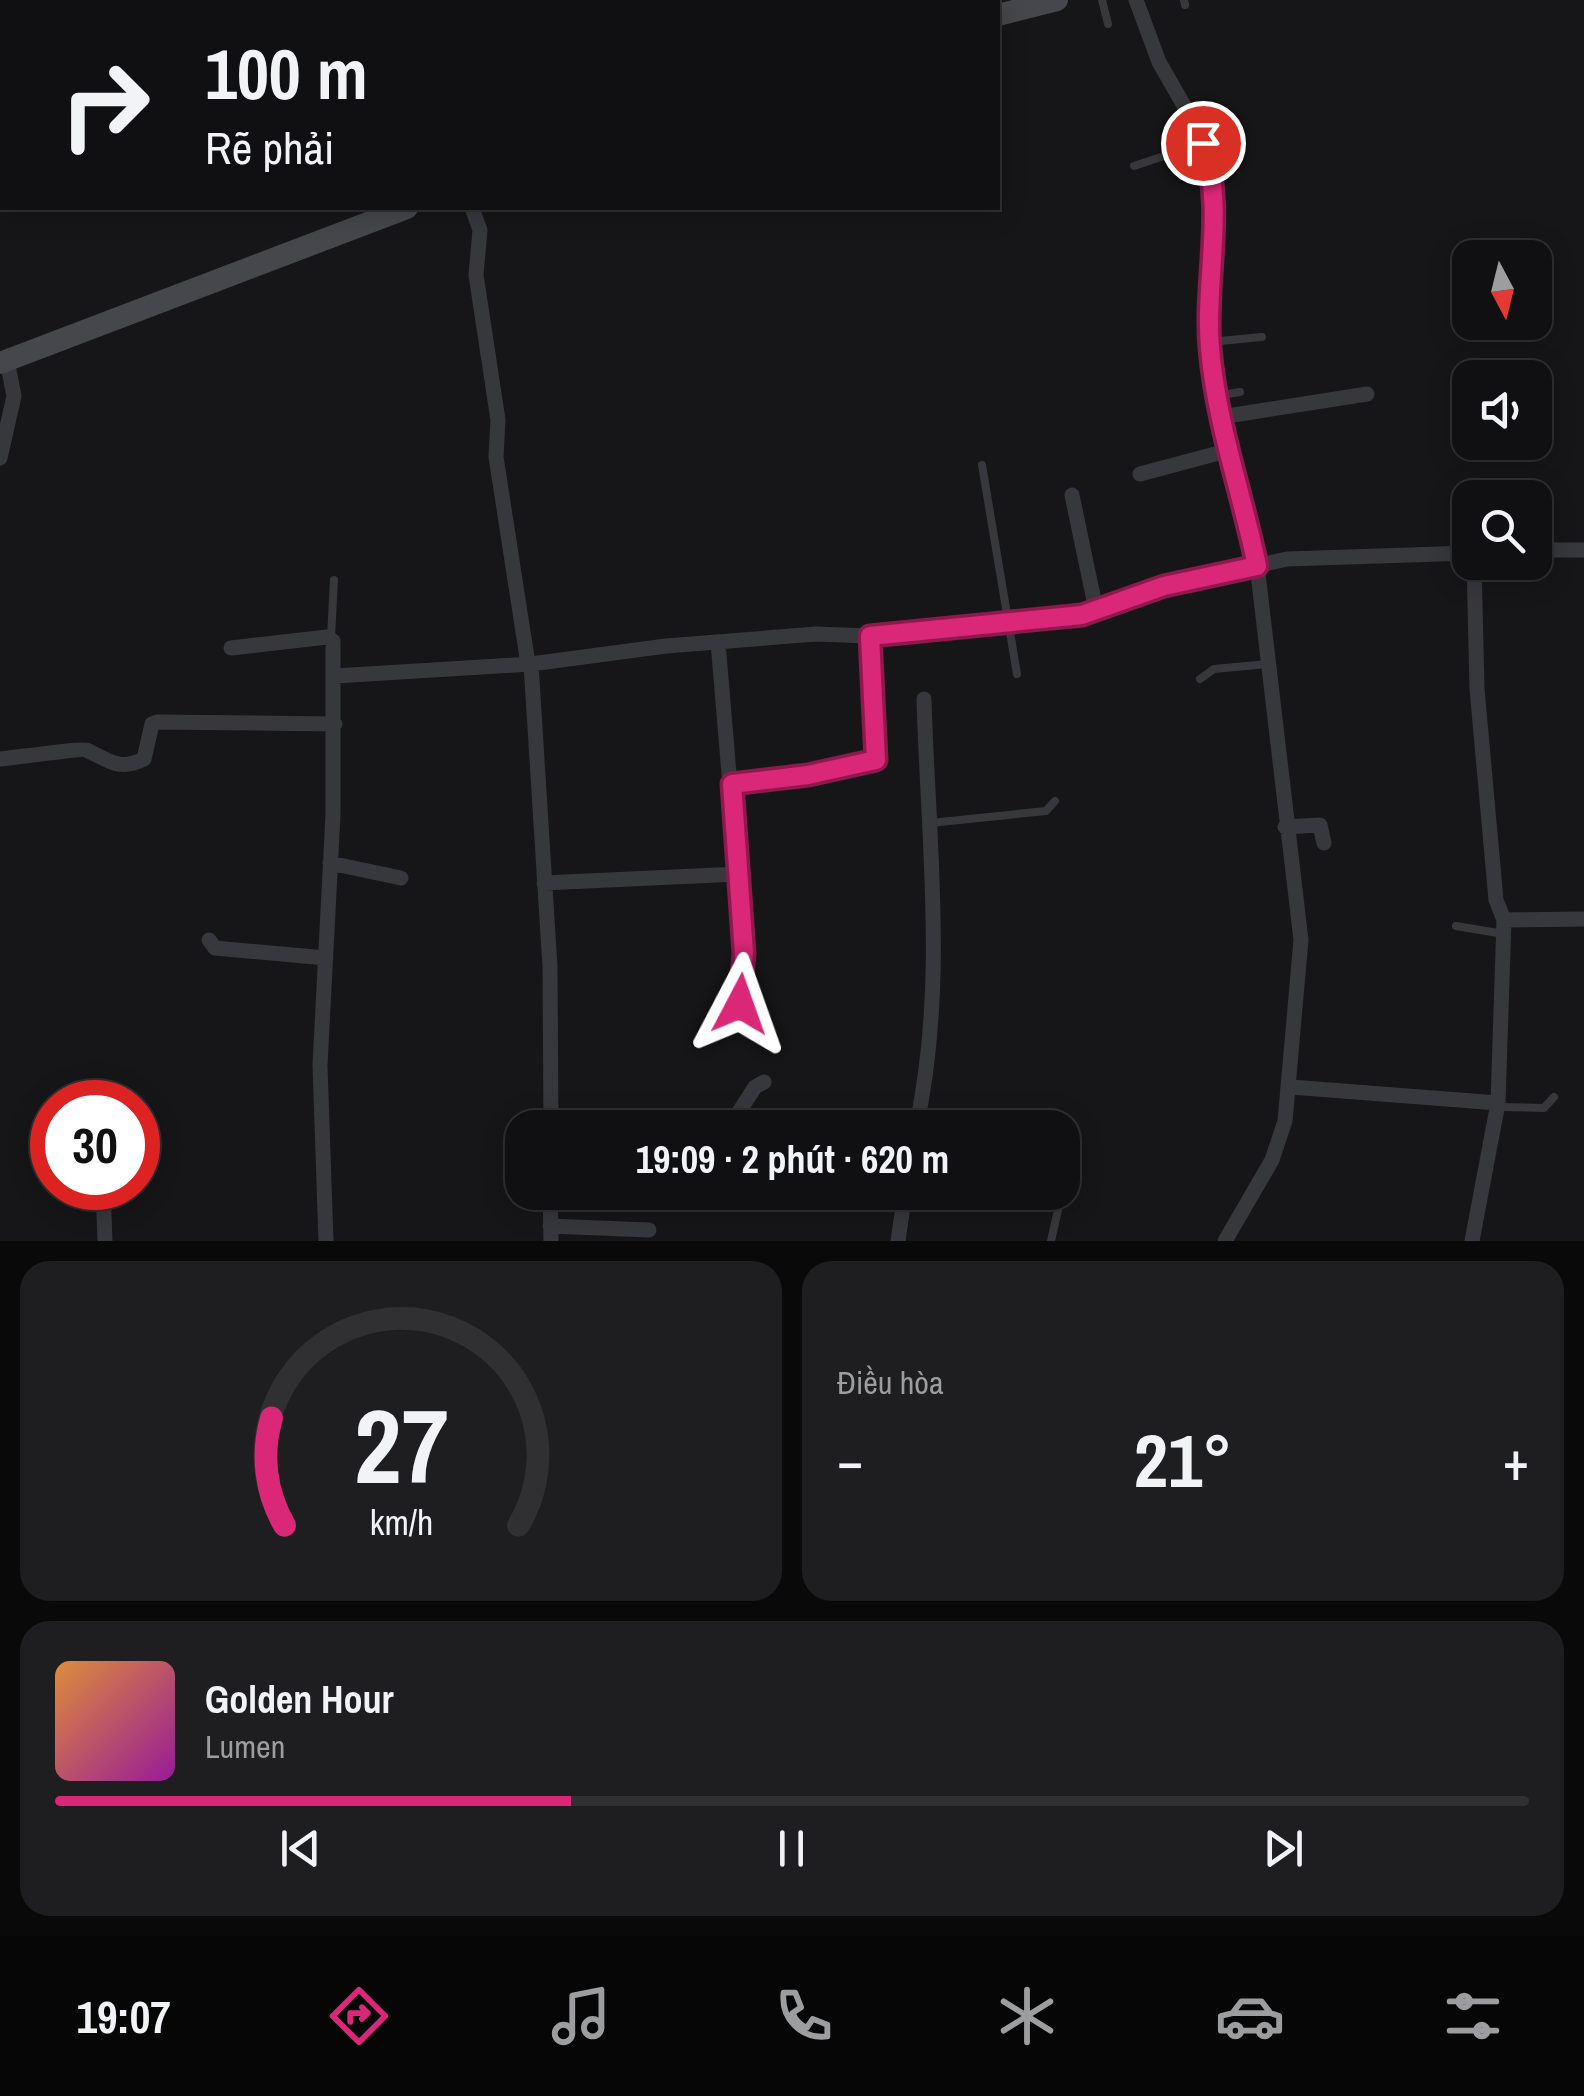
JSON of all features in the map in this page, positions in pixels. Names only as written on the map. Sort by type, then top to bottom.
[{"type":"street","points":[[1136,0],[1159,62],[1203,143],[1214,185],[1213,342],[1218,396],[1230,415],[1230,450],[1257,566],[1294,826],[1301,940],[1294,1087],[1272,1160],[1225,1241]]},
{"type":"street","points":[[1000,14],[1050,1]]},
{"type":"street","points":[[0,458],[14,396],[4,362],[402,210]]},
{"type":"street","points":[[473,210],[480,230],[476,275],[498,420],[496,457],[534,688],[551,1110]]},
{"type":"street","points":[[1230,415],[1367,394]]},
{"type":"street","points":[[1140,474],[1230,450]]},
{"type":"street","points":[[1072,495],[1096,610]]},
{"type":"street","points":[[1552,550],[1584,550]]},
{"type":"street","points":[[335,676],[531,666],[719,650],[816,634],[871,640],[1011,628],[1096,610],[1164,586],[1304,558],[1452,554]]},
{"type":"street","points":[[1472,1241],[1498,1105],[1504,927],[1496,900],[1482,763],[1475,580]]},
{"type":"street","points":[[231,648],[331,638],[334,724],[320,1065],[326,1241]]},
{"type":"street","points":[[732,784],[874,762],[871,640]]},
{"type":"street","points":[[719,650],[744,953],[739,1026]]},
{"type":"street","points":[[918,1110],[934,984],[924,699]]},
{"type":"street","points":[[0,759],[82,749],[106,763],[139,762],[144,760],[152,724],[156,722],[334,724]]},
{"type":"street","points":[[1294,826],[1320,825],[1324,843]]},
{"type":"street","points":[[330,862],[402,878]]},
{"type":"street","points":[[544,883],[738,874]]},
{"type":"street","points":[[1504,927],[1584,920]]},
{"type":"street","points":[[209,940],[215,948],[326,958]]},
{"type":"street","points":[[739,1110],[755,1087],[764,1082]]},
{"type":"street","points":[[1294,1087],[1498,1105]]},
{"type":"street","points":[[103,1210],[104,1241]]},
{"type":"street","points":[[898,1241],[902,1210]]},
{"type":"street","points":[[551,1234],[649,1230]]},
{"type":"lane","points":[[1102,0],[1108,24]]},
{"type":"lane","points":[[1134,166],[1203,143]]},
{"type":"lane","points":[[1213,342],[1262,337]]},
{"type":"lane","points":[[1218,396],[1238,393]]},
{"type":"lane","points":[[982,465],[1017,674]]},
{"type":"lane","points":[[331,638],[334,580]]},
{"type":"lane","points":[[1200,679],[1214,670],[1268,664]]},
{"type":"lane","points":[[930,823],[1046,810],[1055,801]]},
{"type":"lane","points":[[1456,926],[1504,927]]},
{"type":"lane","points":[[1498,1105],[1544,1108],[1554,1098]]},
{"type":"lane","points":[[1051,1241],[1058,1210]]},
{"type":"route","points":[[740,1004],[744,953],[732,784],[808,775],[876,760],[870,636],[1082,615],[1164,586],[1257,566],[1214,388],[1209,342],[1214,185],[1203,143]]}]
